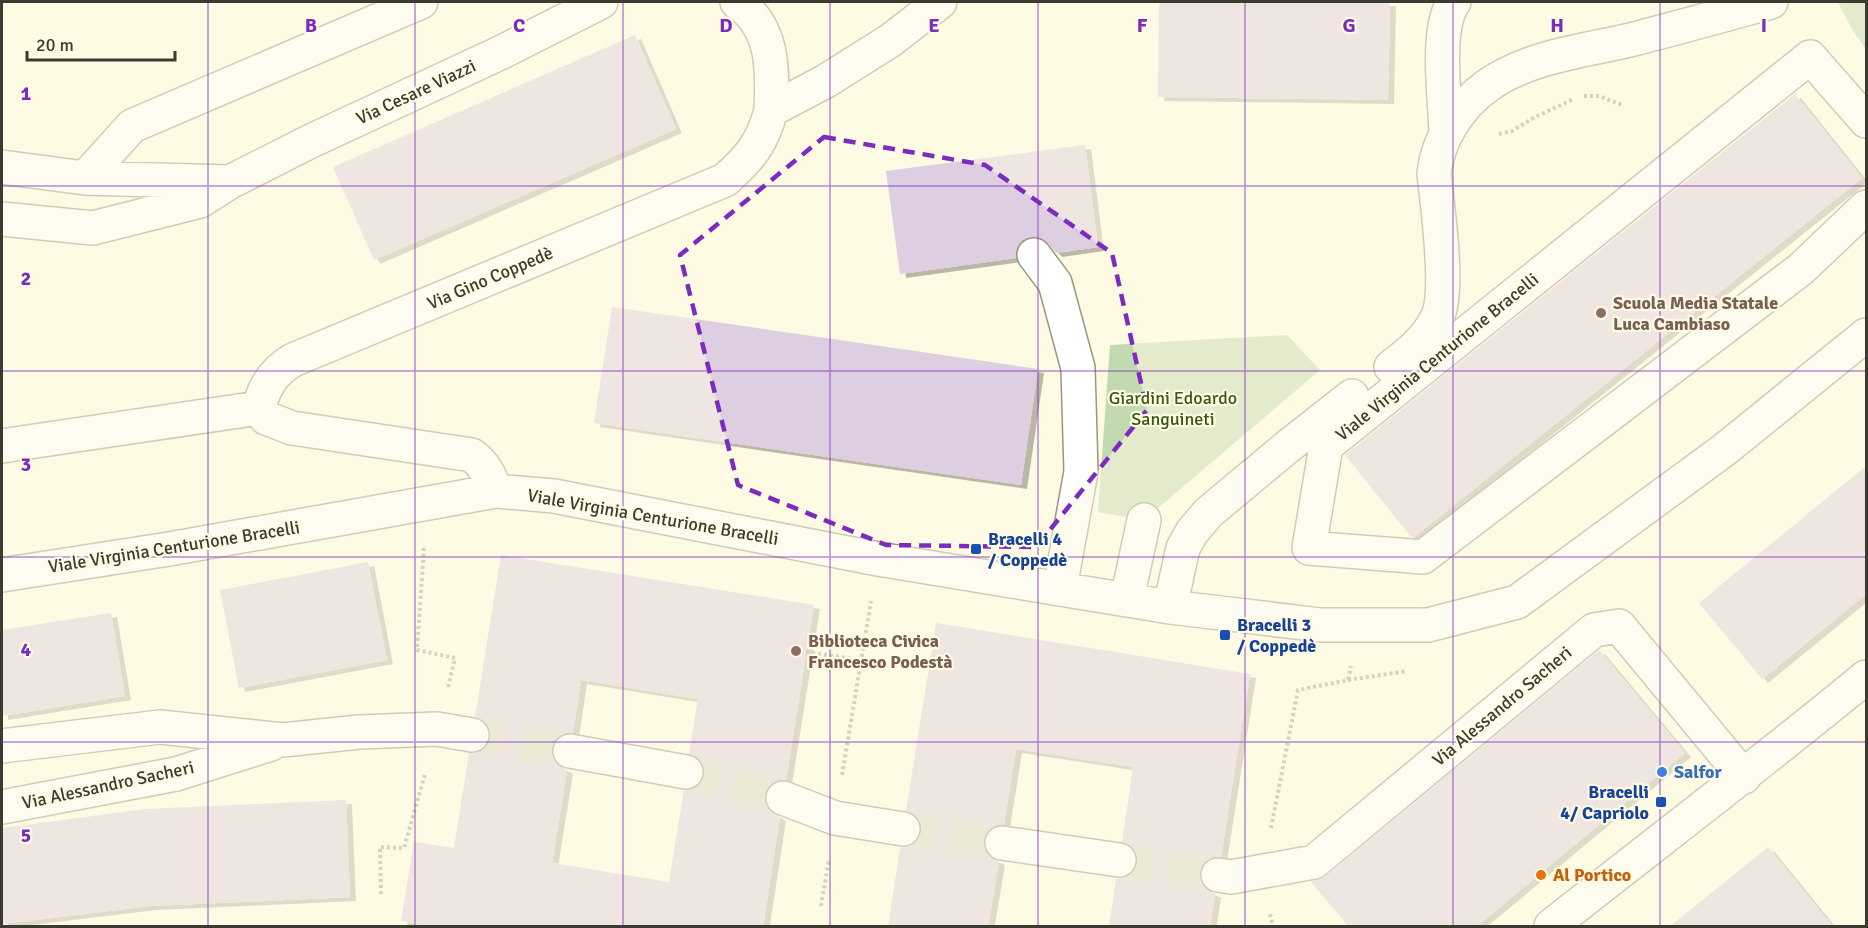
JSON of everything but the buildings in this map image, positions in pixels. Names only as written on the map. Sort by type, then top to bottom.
[{"type":"street","points":[[85,178],[132,126],[421,2]]},
{"type":"street","name":"Via Cesare Viazzi","points":[[2,219],[93,228],[200,201],[230,182],[311,141],[502,52],[601,2]]},
{"type":"street","points":[[737,2],[748,9],[759,23],[767,40],[772,62],[771,110],[826,81],[891,40],[940,2]]},
{"type":"street","points":[[1446,133],[1442,43],[1444,24],[1450,7],[1455,2]]},
{"type":"street","points":[[1170,607],[1183,548],[1192,532],[1208,513],[1286,448],[1410,352],[1437,319],[1443,297],[1434,172],[1440,145],[1446,133],[1472,100],[1488,86],[1512,72],[1538,62],[1691,25],[1771,2]]},
{"type":"street","name":"Viale Virginia Centurione Bracelli","points":[[1866,121],[1810,57],[1326,446],[1309,548],[1423,557],[1801,269],[1866,207]]},
{"type":"street","name":"Via Gino Coppedè","points":[[259,408],[261,396],[273,375],[293,360],[725,180],[755,149],[766,129],[771,110]]},
{"type":"street","name":"Via Cesare Viazzi","points":[[2,167],[85,178],[230,182]]},
{"type":"street","points":[[1034,255],[1055,283],[1078,368],[1081,472],[1060,588]]},
{"type":"street","name":"Viale Virginia Centurione Bracelli","points":[[2,575],[169,549],[496,491],[554,496],[878,558],[1170,607],[1320,625],[1428,625],[1517,602],[1724,450],[1866,335]]},
{"type":"street","points":[[2,446],[259,408],[266,418],[292,429],[471,455],[488,471],[496,491]]},
{"type":"street","points":[[1127,599],[1144,520]]},
{"type":"street","name":"Via Alessandro Sacheri","points":[[1218,875],[1231,877],[1314,862],[1594,630],[1619,626],[1744,777]]},
{"type":"street","points":[[1551,927],[1744,777],[1866,677]]},
{"type":"street","name":"Via Alessandro Sacheri","points":[[2,746],[160,727],[283,740]]},
{"type":"street","name":"Via Alessandro Sacheri","points":[[2,807],[176,774],[283,740],[359,732],[437,729],[472,735]]},
{"type":"street","points":[[570,751],[686,772]]},
{"type":"street","points":[[783,798],[835,818],[903,829]]},
{"type":"street","points":[[1002,843],[1119,860]]},
{"type":"path","points":[[1446,133],[1474,130],[1492,135],[1512,131],[1535,117],[1582,96],[1599,96],[1622,105]]},
{"type":"path","points":[[821,906],[878,558]]},
{"type":"path","points":[[806,652],[861,660]]},
{"type":"path","points":[[1261,872],[1298,690],[1348,680],[1352,660]]},
{"type":"highlighted area","points":[[824,137],[985,165],[1112,253],[1147,410],[1036,547],[886,545],[738,485],[680,255]]},
{"type":"green space","points":[[1838,2],[1866,2],[1866,49],[1853,31]]},
{"type":"green space","name":"Giardini Edoardo Sanguineti","points":[[1287,335],[1320,370],[1144,520],[1098,512],[1110,345]]},
{"type":"tunnel","points":[[472,735],[570,751]]},
{"type":"tunnel","points":[[686,772],[783,798]]},
{"type":"tunnel","points":[[903,829],[1002,843]]},
{"type":"tunnel","points":[[1119,860],[1218,875]]},
{"type":"place","name":"Scuola Media Statale Luca Cambiaso","points":[[1601,313]]},
{"type":"place","name":"Bracelli 4 / Coppedè","points":[[976,549]]},
{"type":"place","name":"Bracelli 3 / Coppedè","points":[[1225,635]]},
{"type":"place","name":"Biblioteca Civica Francesco Podestà","points":[[796,651]]},
{"type":"place","name":"Salfor","points":[[1662,772]]},
{"type":"place","name":"Bracelli 4/ Capriolo","points":[[1661,802]]},
{"type":"place","name":"Al Portico","points":[[1541,875]]}]
